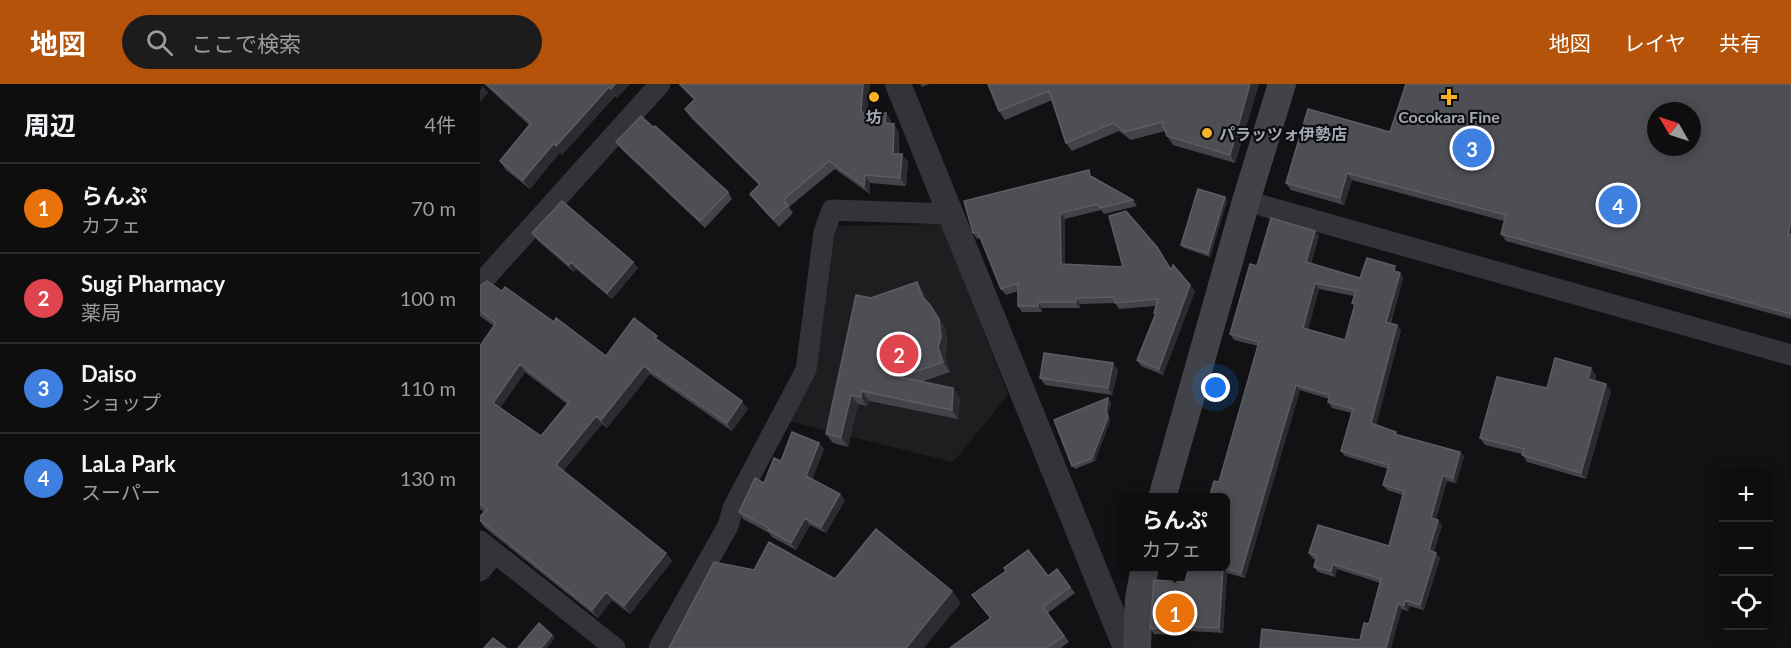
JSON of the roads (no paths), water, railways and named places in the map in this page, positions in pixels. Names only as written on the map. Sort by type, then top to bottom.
[{"type":"main road","points":[[1163,493],[1246,201],[1282,84]]},
{"type":"main road","points":[[1137,648],[1139,599],[1144,571]]},
{"type":"street","points":[[480,284],[660,84]]},
{"type":"street","points":[[898,84],[1126,648]]},
{"type":"street","points":[[1246,201],[1791,355]]},
{"type":"street","points":[[659,648],[728,526],[733,508],[806,370],[824,232],[832,210],[949,214]]},
{"type":"street","points":[[480,571],[488,547],[615,648]]},
{"type":"place","name":"坊","points":[[874,97]]},
{"type":"place","name":"Cocokara Fine","points":[[1449,97]]},
{"type":"place","name":"パラッツォ伊勢店","points":[[1207,133]]},
{"type":"place","name":"Daiso","points":[[1472,148]]},
{"type":"place","name":"LaLa Park","points":[[1618,205]]},
{"type":"place","name":"Sugi Pharmacy","points":[[899,354]]},
{"type":"place","name":"らんぷ","points":[[1175,613]]}]
